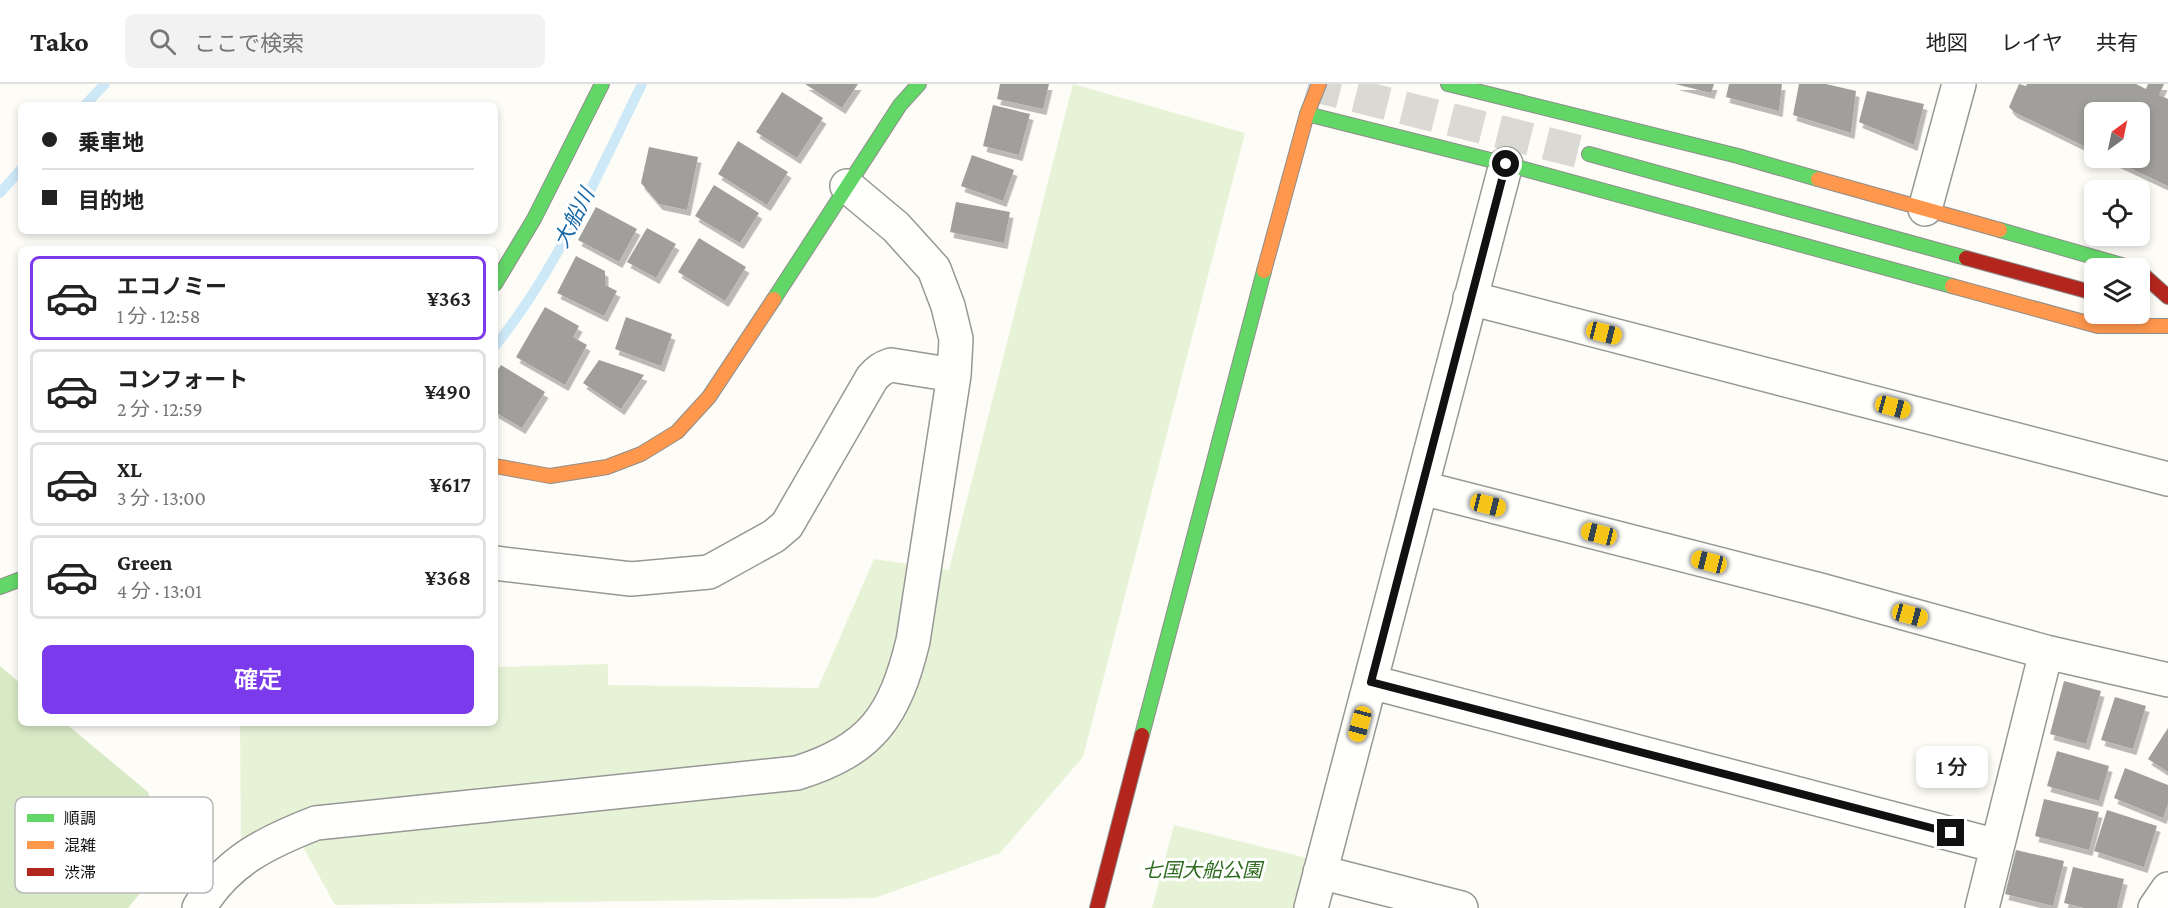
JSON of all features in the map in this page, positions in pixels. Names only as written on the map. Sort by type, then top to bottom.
[{"type":"street","points":[[498,279],[534,219],[602,84]]},
{"type":"street","points":[[498,467],[550,476],[607,467],[642,454],[677,432],[709,397],[900,105],[919,84]]},
{"type":"street","points":[[1097,908],[1254,305],[1307,114],[1319,84]]},
{"type":"street","points":[[1448,84],[1738,156],[2097,258]]},
{"type":"street","points":[[1925,209],[1959,84]]},
{"type":"street","points":[[1307,114],[1506,164],[2098,326],[2168,326]]},
{"type":"street","points":[[1589,154],[2084,290]]},
{"type":"street","points":[[1311,908],[1506,164]]},
{"type":"street","points":[[213,890],[229,870],[253,852],[279,838],[316,823],[797,773],[818,767],[860,742],[879,725],[893,703],[904,676],[913,641],[954,375],[956,339],[948,306],[934,269],[896,227],[847,186]]},
{"type":"street","points":[[2150,281],[2168,297]]},
{"type":"street","points":[[1470,298],[2168,479]]},
{"type":"street","points":[[498,563],[631,579],[709,572],[774,536],[787,525],[872,378],[883,367],[891,365],[954,375]]},
{"type":"street","points":[[1422,488],[1820,590],[2046,652],[2168,680]]},
{"type":"street","points":[[0,587],[18,580]]},
{"type":"street","points":[[1982,908],[2046,652]]},
{"type":"street","points":[[1371,682],[1997,846]]},
{"type":"street","points":[[1320,872],[1461,908]]},
{"type":"street","points":[[2155,908],[2168,889]]},
{"type":"street","points":[[199,908],[211,893]]},
{"type":"green space","points":[[1073,84],[1245,133],[1083,757],[1000,853],[875,898],[335,905],[302,845],[241,845],[240,726],[498,726],[498,667],[608,664],[608,685],[818,688],[874,559],[949,570]]},
{"type":"green space","points":[[0,666],[18,681],[18,726],[69,726],[148,792],[149,797],[15,797],[15,893],[140,893],[128,908],[0,908]]},
{"type":"green space","name":"七国大船公園","points":[[1174,825],[1307,858],[1293,908],[1152,908]]},
{"type":"building","points":[[805,84],[858,84],[842,108]]},
{"type":"building","points":[[1000,84],[1049,84],[1043,109],[997,99]]},
{"type":"building","points":[[1675,84],[1714,84],[1711,93]]},
{"type":"building","points":[[1729,84],[1782,84],[1779,111],[1726,97]]},
{"type":"building","points":[[1799,84],[1826,84],[1856,91],[1851,133],[1793,115]]},
{"type":"building","points":[[2019,84],[2026,86],[2027,84],[2136,84],[2146,89],[2148,84],[2164,84],[2159,95],[2168,99],[2168,186],[2129,168],[2150,168],[2150,102],[2084,102],[2084,146],[2014,112],[2009,107]]},
{"type":"building","points":[[1867,91],[1924,104],[1914,145],[1859,122]]},
{"type":"building","points":[[782,92],[823,118],[797,158],[756,132]]},
{"type":"building","points":[[993,105],[1030,114],[1019,155],[983,146]]},
{"type":"building","points":[[738,141],[788,172],[767,205],[718,174]]},
{"type":"building","points":[[649,147],[698,157],[687,210],[659,204],[641,183]]},
{"type":"building","points":[[972,155],[1014,170],[1003,201],[961,186]]},
{"type":"building","points":[[714,185],[759,213],[740,243],[695,216]]},
{"type":"building","points":[[956,202],[1010,212],[1004,243],[950,232]]},
{"type":"building","points":[[596,207],[637,229],[619,262],[578,240]]},
{"type":"building","points":[[647,228],[676,244],[656,278],[627,262]]},
{"type":"building","points":[[699,238],[746,267],[725,301],[678,272]]},
{"type":"building","points":[[576,256],[605,271],[605,285],[617,291],[604,316],[557,293]]},
{"type":"building","points":[[545,307],[579,326],[573,337],[587,345],[565,385],[516,357]]},
{"type":"building","points":[[626,317],[672,334],[661,366],[615,349]]},
{"type":"building","points":[[599,360],[644,375],[621,409],[583,383]]},
{"type":"building","points":[[501,365],[545,392],[522,428],[498,414],[498,370]]},
{"type":"building","points":[[2064,681],[2101,691],[2086,744],[2050,734]]},
{"type":"building","points":[[2115,697],[2146,706],[2133,749],[2101,740]]},
{"type":"building","points":[[2168,728],[2168,772],[2148,759]]},
{"type":"building","points":[[2057,751],[2109,766],[2099,801],[2047,786]]},
{"type":"building","points":[[2125,768],[2168,785],[2168,804],[2163,818],[2114,798]]},
{"type":"building","points":[[2044,799],[2099,812],[2089,850],[2035,836]]},
{"type":"building","points":[[2107,810],[2157,826],[2144,867],[2094,851]]},
{"type":"building","points":[[2016,850],[2064,861],[2053,906],[2005,894]]},
{"type":"building","points":[[2073,867],[2124,879],[2117,908],[2084,908],[2064,903]]},
{"type":"waterway","points":[[88,102],[105,84]]},
{"type":"waterway","name":"大船川","points":[[498,342],[518,316],[558,252],[642,84]]},
{"type":"waterway","points":[[0,193],[18,172]]},
{"type":"tunnel","points":[[1308,84],[1589,154]]},
{"type":"traffic: fast","points":[[498,279],[534,219],[602,84]]},
{"type":"traffic: fast","points":[[774,299],[900,105],[919,84]]},
{"type":"traffic: fast","points":[[1448,84],[1738,156],[1818,179]]},
{"type":"traffic: fast","points":[[1307,114],[1506,164],[1952,286]]},
{"type":"traffic: fast","points":[[1589,154],[1966,258]]},
{"type":"traffic: fast","points":[[2000,230],[2097,258]]},
{"type":"traffic: fast","points":[[1142,735],[1264,271]]},
{"type":"traffic: fast","points":[[0,587],[18,580]]},
{"type":"traffic: slow","points":[[1264,271],[1307,114],[1319,84]]},
{"type":"traffic: slow","points":[[1818,179],[2000,230]]},
{"type":"traffic: slow","points":[[1952,286],[2098,326],[2168,326]]},
{"type":"traffic: slow","points":[[498,467],[550,476],[607,467],[641,454],[677,432],[709,397],[774,299]]},
{"type":"traffic: jam","points":[[1966,258],[2084,290]]},
{"type":"traffic: jam","points":[[2150,281],[2168,297]]},
{"type":"traffic: jam","points":[[1097,908],[1142,735]]},
{"type":"route","points":[[1506,164],[1371,682],[1951,833]]}]
